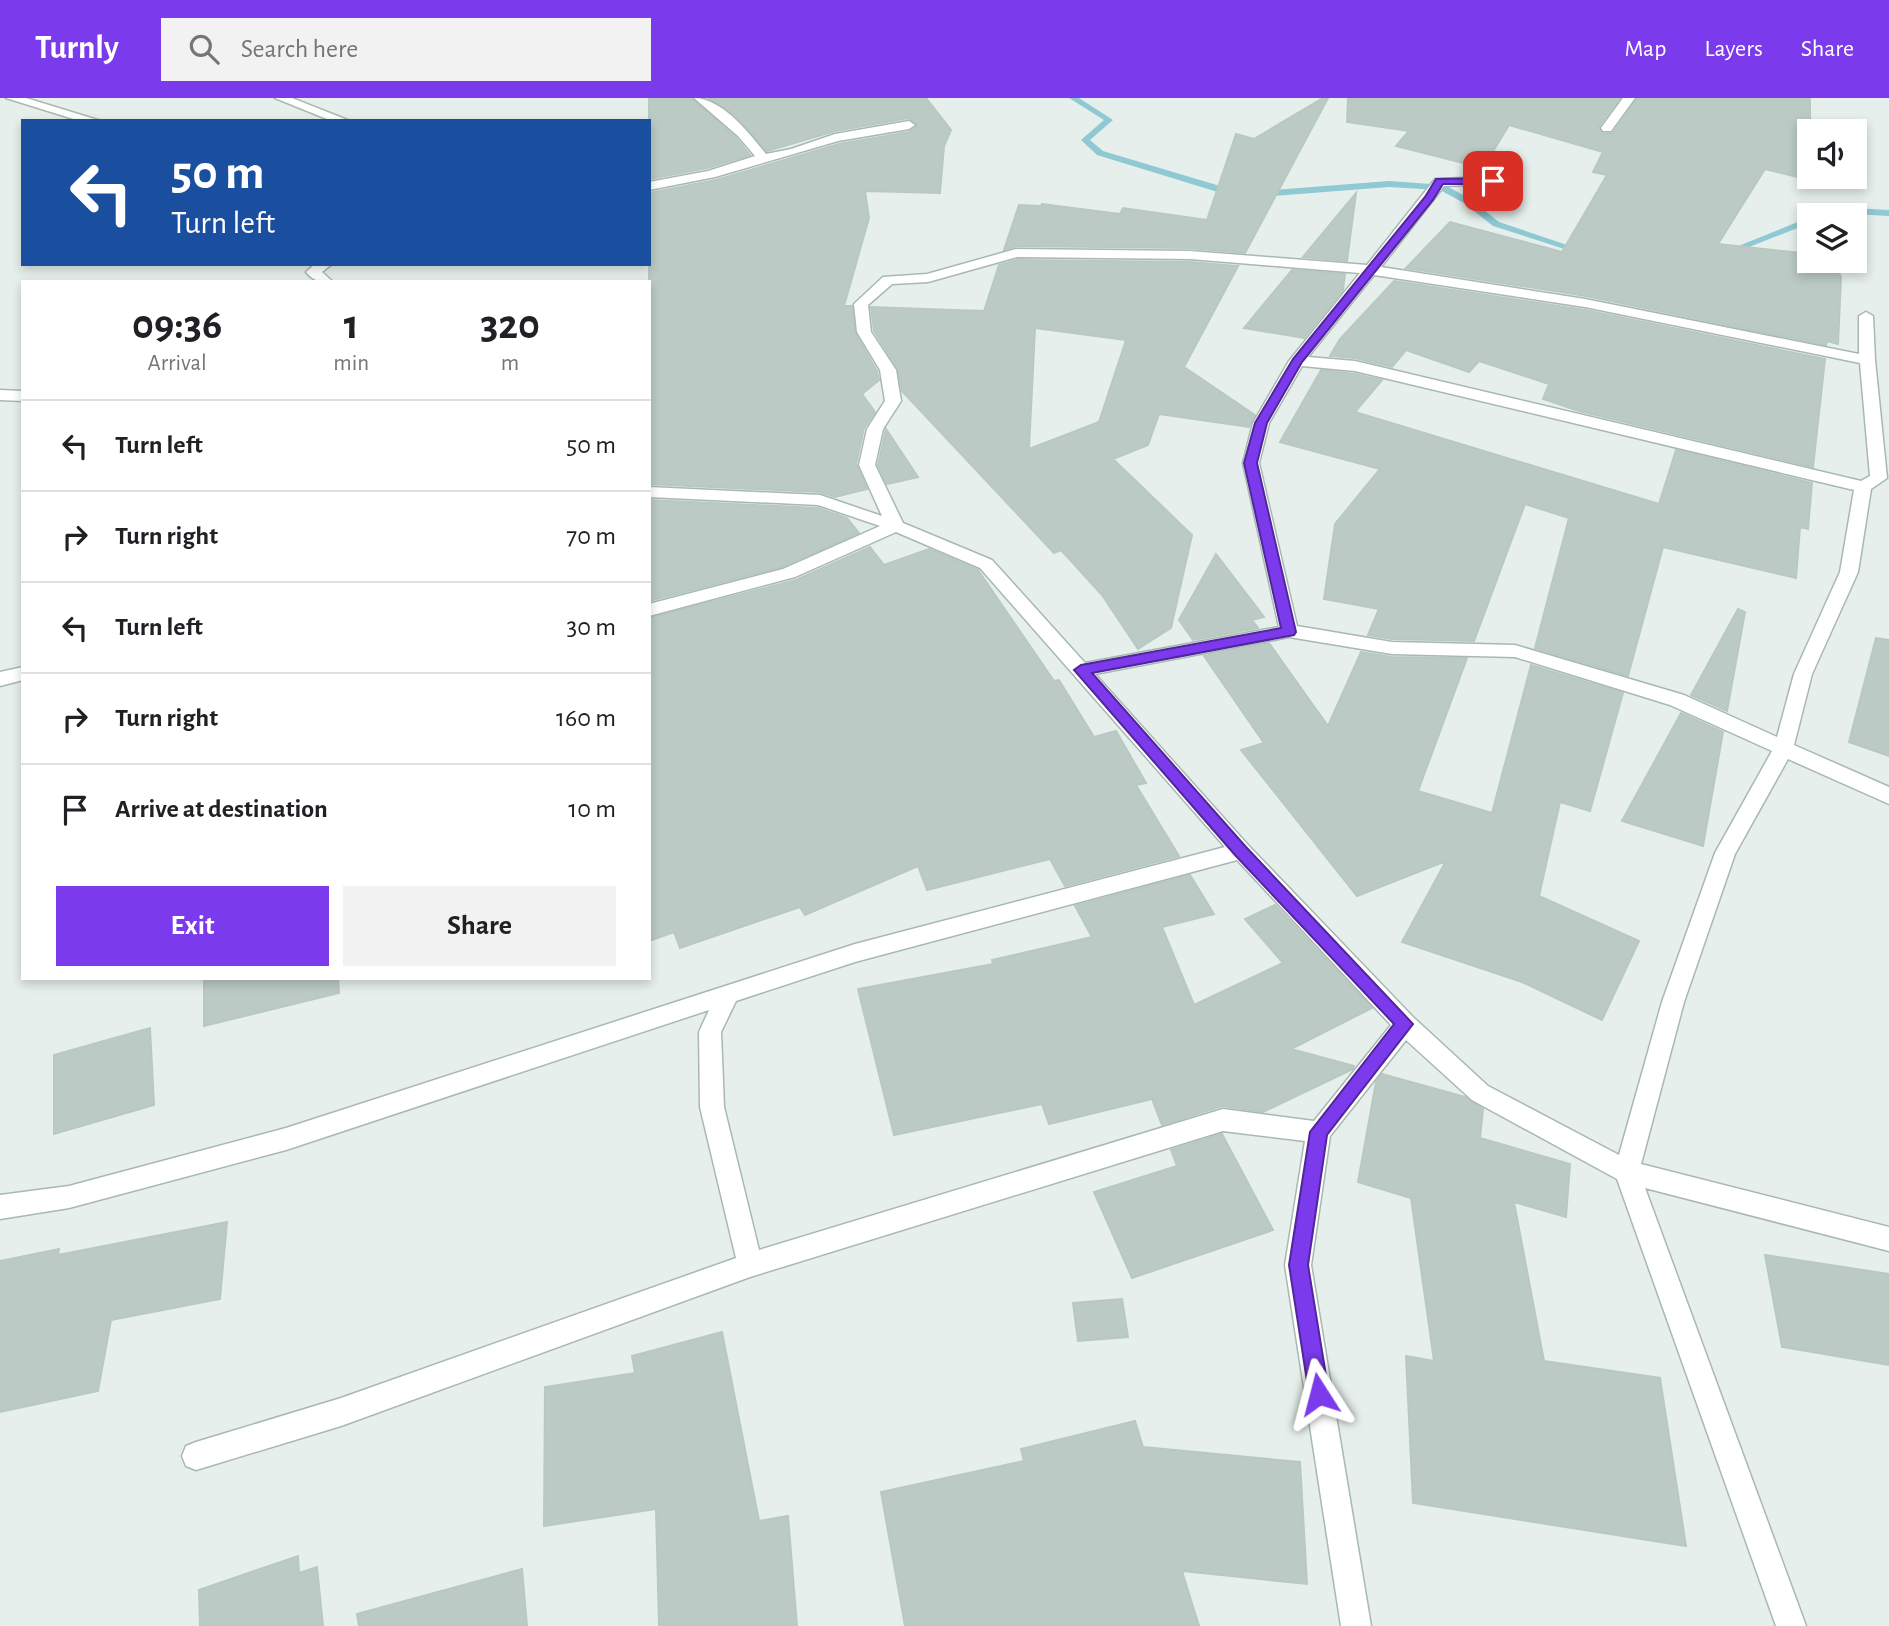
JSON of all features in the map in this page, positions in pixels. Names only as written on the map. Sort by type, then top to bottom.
[{"type":"street","points":[[12,98],[88,119]]},
{"type":"street","points":[[281,98],[339,119]]},
{"type":"street","points":[[700,98],[742,133],[763,158]]},
{"type":"street","points":[[1607,128],[1629,98]]},
{"type":"street","points":[[651,186],[710,174],[794,152],[835,138],[909,125]]},
{"type":"street","points":[[1289,632],[1251,463],[1261,423],[1297,361],[1440,181],[1493,181]]},
{"type":"street","points":[[896,526],[867,465],[875,429],[893,401],[888,370],[864,332],[861,304],[888,279],[928,278],[1016,253],[1190,255],[1371,270],[1585,303],[1867,360]]},
{"type":"street","points":[[322,266],[313,272],[323,280]]},
{"type":"street","points":[[1297,361],[1355,366],[1863,487],[1880,478],[1867,360],[1866,316]]},
{"type":"street","points":[[0,395],[21,396]]},
{"type":"street","points":[[1791,1626],[1627,1172],[1673,1002],[1725,853],[1783,750],[1803,674],[1849,572],[1863,487]]},
{"type":"street","points":[[651,492],[820,500],[896,526],[986,564],[1241,851],[1405,1024],[1480,1093],[1627,1172],[1889,1239]]},
{"type":"street","points":[[651,609],[789,573],[896,526]]},
{"type":"street","points":[[1081,670],[1289,632],[1392,648],[1515,651],[1677,700],[1889,796]]},
{"type":"street","points":[[0,679],[21,674]]},
{"type":"street","points":[[0,1208],[69,1197],[286,1139],[855,953],[1241,851]]},
{"type":"street","points":[[728,995],[710,1032],[712,1107],[750,1265]]},
{"type":"street","points":[[1356,1626],[1298,1265],[1319,1132],[1405,1024]]},
{"type":"street","points":[[196,1456],[341,1412],[750,1265],[1223,1120],[1319,1132]]},
{"type":"building","points":[[649,98],[691,98],[736,138],[750,155],[707,168],[651,179]]},
{"type":"building","points":[[708,98],[926,98],[951,130],[944,146],[940,193],[865,191],[869,218],[844,306],[852,306],[855,333],[877,371],[879,380],[862,394],[875,412],[864,428],[856,464],[867,489],[835,497],[820,492],[651,484],[651,193],[716,180],[839,144],[909,132],[917,126],[909,118],[835,131],[767,151],[736,116]]},
{"type":"building","points":[[1323,98],[1328,98],[1245,253],[1190,248],[1016,246],[1004,250],[1019,205],[1042,204],[1120,214],[1123,208],[1207,220],[1236,134],[1254,139]]},
{"type":"building","points":[[1348,98],[1620,98],[1599,126],[1603,134],[1613,133],[1638,98],[1810,98],[1810,119],[1797,119],[1797,177],[1765,169],[1718,244],[1797,253],[1797,273],[1839,273],[1838,344],[1827,341],[1826,345],[1586,296],[1406,268],[1450,222],[1562,252],[1607,175],[1593,172],[1603,152],[1509,125],[1483,168],[1396,146],[1409,131],[1347,122]]},
{"type":"building","points":[[1356,193],[1347,261],[1303,257]]},
{"type":"building","points":[[1017,260],[1190,262],[1238,266],[1184,367],[1255,415],[1249,427],[1159,414],[1148,445],[1113,459],[1192,535],[1171,628],[1138,649],[1102,595],[1061,550],[1054,553],[902,391],[898,369],[874,331],[871,307],[984,311],[999,265]],"holes":[[[1035,328],[1126,340],[1099,422],[1029,449]]]},
{"type":"building","points":[[1292,270],[1345,274],[1343,290],[1304,338],[1244,328]]},
{"type":"building","points":[[1394,281],[1585,310],[1825,359],[1813,467],[1579,411],[1543,399],[1549,384],[1479,361],[1469,372],[1406,350],[1392,367],[1355,358],[1330,356],[1340,339]]},
{"type":"building","points":[[1321,370],[1382,380],[1355,412],[1659,504],[1676,450],[1812,483],[1808,529],[1800,527],[1796,578],[1663,547],[1628,676],[1535,648],[1569,518],[1525,504],[1474,641],[1392,639],[1368,635],[1379,609],[1324,599],[1335,524],[1380,469],[1280,442]]},
{"type":"building","points":[[886,429],[918,477],[887,484],[878,465]]},
{"type":"building","points":[[651,500],[818,508],[847,518],[859,533],[782,567],[651,600]]},
{"type":"building","points":[[870,547],[884,565],[929,549],[978,570],[1054,681],[1059,680],[1094,737],[1116,731],[1146,783],[1136,785],[1179,856],[1065,886],[1050,859],[927,890],[918,866],[805,915],[800,907],[680,948],[674,932],[651,940],[651,617],[796,580]]},
{"type":"building","points":[[1216,554],[1264,617],[1252,620],[1258,628],[1193,640],[1179,620]]},
{"type":"building","points":[[1738,609],[1745,612],[1727,711],[1691,695]]},
{"type":"building","points":[[1876,638],[1889,640],[1889,756],[1849,742]]},
{"type":"building","points":[[1269,643],[1328,726],[1361,652],[1392,657],[1467,658],[1418,791],[1492,813],[1531,665],[1623,693],[1590,811],[1560,802],[1539,896],[1639,941],[1602,1020],[1522,982],[1402,942],[1446,861],[1357,896],[1241,750],[1264,743],[1204,656]]},
{"type":"building","points":[[1681,713],[1723,732],[1703,846],[1622,821]]},
{"type":"building","points":[[1190,875],[1214,914],[1162,927],[1194,1005],[1283,963],[1245,919],[1275,905],[1372,1008],[1291,1049],[1354,1066],[1353,1069],[1263,1112],[1222,1106],[1162,1125],[1152,1099],[1049,1124],[1042,1104],[894,1135],[858,989],[993,964],[992,960],[1092,937],[1075,906]]},
{"type":"building","points":[[204,980],[338,980],[339,993],[204,1026]]},
{"type":"building","points":[[150,1028],[154,1105],[54,1134],[54,1055]]},
{"type":"building","points":[[1382,1074],[1465,1097],[1483,1109],[1480,1138],[1570,1164],[1566,1217],[1514,1202],[1544,1361],[1660,1378],[1686,1546],[1413,1503],[1406,1356],[1434,1361],[1411,1198],[1358,1182],[1376,1082]]},
{"type":"building","points":[[1222,1134],[1273,1230],[1132,1278],[1094,1192],[1177,1166],[1171,1150]]},
{"type":"building","points":[[227,1222],[220,1299],[111,1320],[98,1391],[0,1412],[0,1261],[59,1249],[58,1255]]},
{"type":"building","points":[[1765,1255],[1889,1274],[1889,1365],[1782,1347]]},
{"type":"building","points":[[1122,1299],[1128,1337],[1078,1341],[1073,1303]]},
{"type":"building","points":[[722,1332],[759,1521],[788,1516],[797,1626],[659,1626],[656,1509],[544,1526],[545,1387],[635,1373],[632,1356]]},
{"type":"building","points":[[1135,1421],[1143,1447],[1300,1462],[1307,1584],[1182,1571],[1199,1626],[905,1626],[881,1492],[1024,1461],[1021,1449]]},
{"type":"building","points":[[298,1556],[299,1573],[317,1567],[323,1626],[200,1626],[199,1590]]},
{"type":"building","points":[[522,1569],[527,1626],[359,1626],[357,1614]]},
{"type":"waterway","points":[[1073,98],[1109,120],[1085,140],[1100,153],[1224,191],[1236,192]]},
{"type":"waterway","points":[[1260,194],[1389,184],[1442,187],[1467,201],[1496,224],[1583,252]]},
{"type":"waterway","points":[[1867,212],[1889,213]]},
{"type":"waterway","points":[[1726,253],[1797,225]]},
{"type":"route","points":[[1319,1394],[1298,1265],[1319,1132],[1405,1024],[1241,851],[1081,670],[1289,632],[1251,463],[1261,423],[1297,361],[1440,181],[1493,181]]}]
